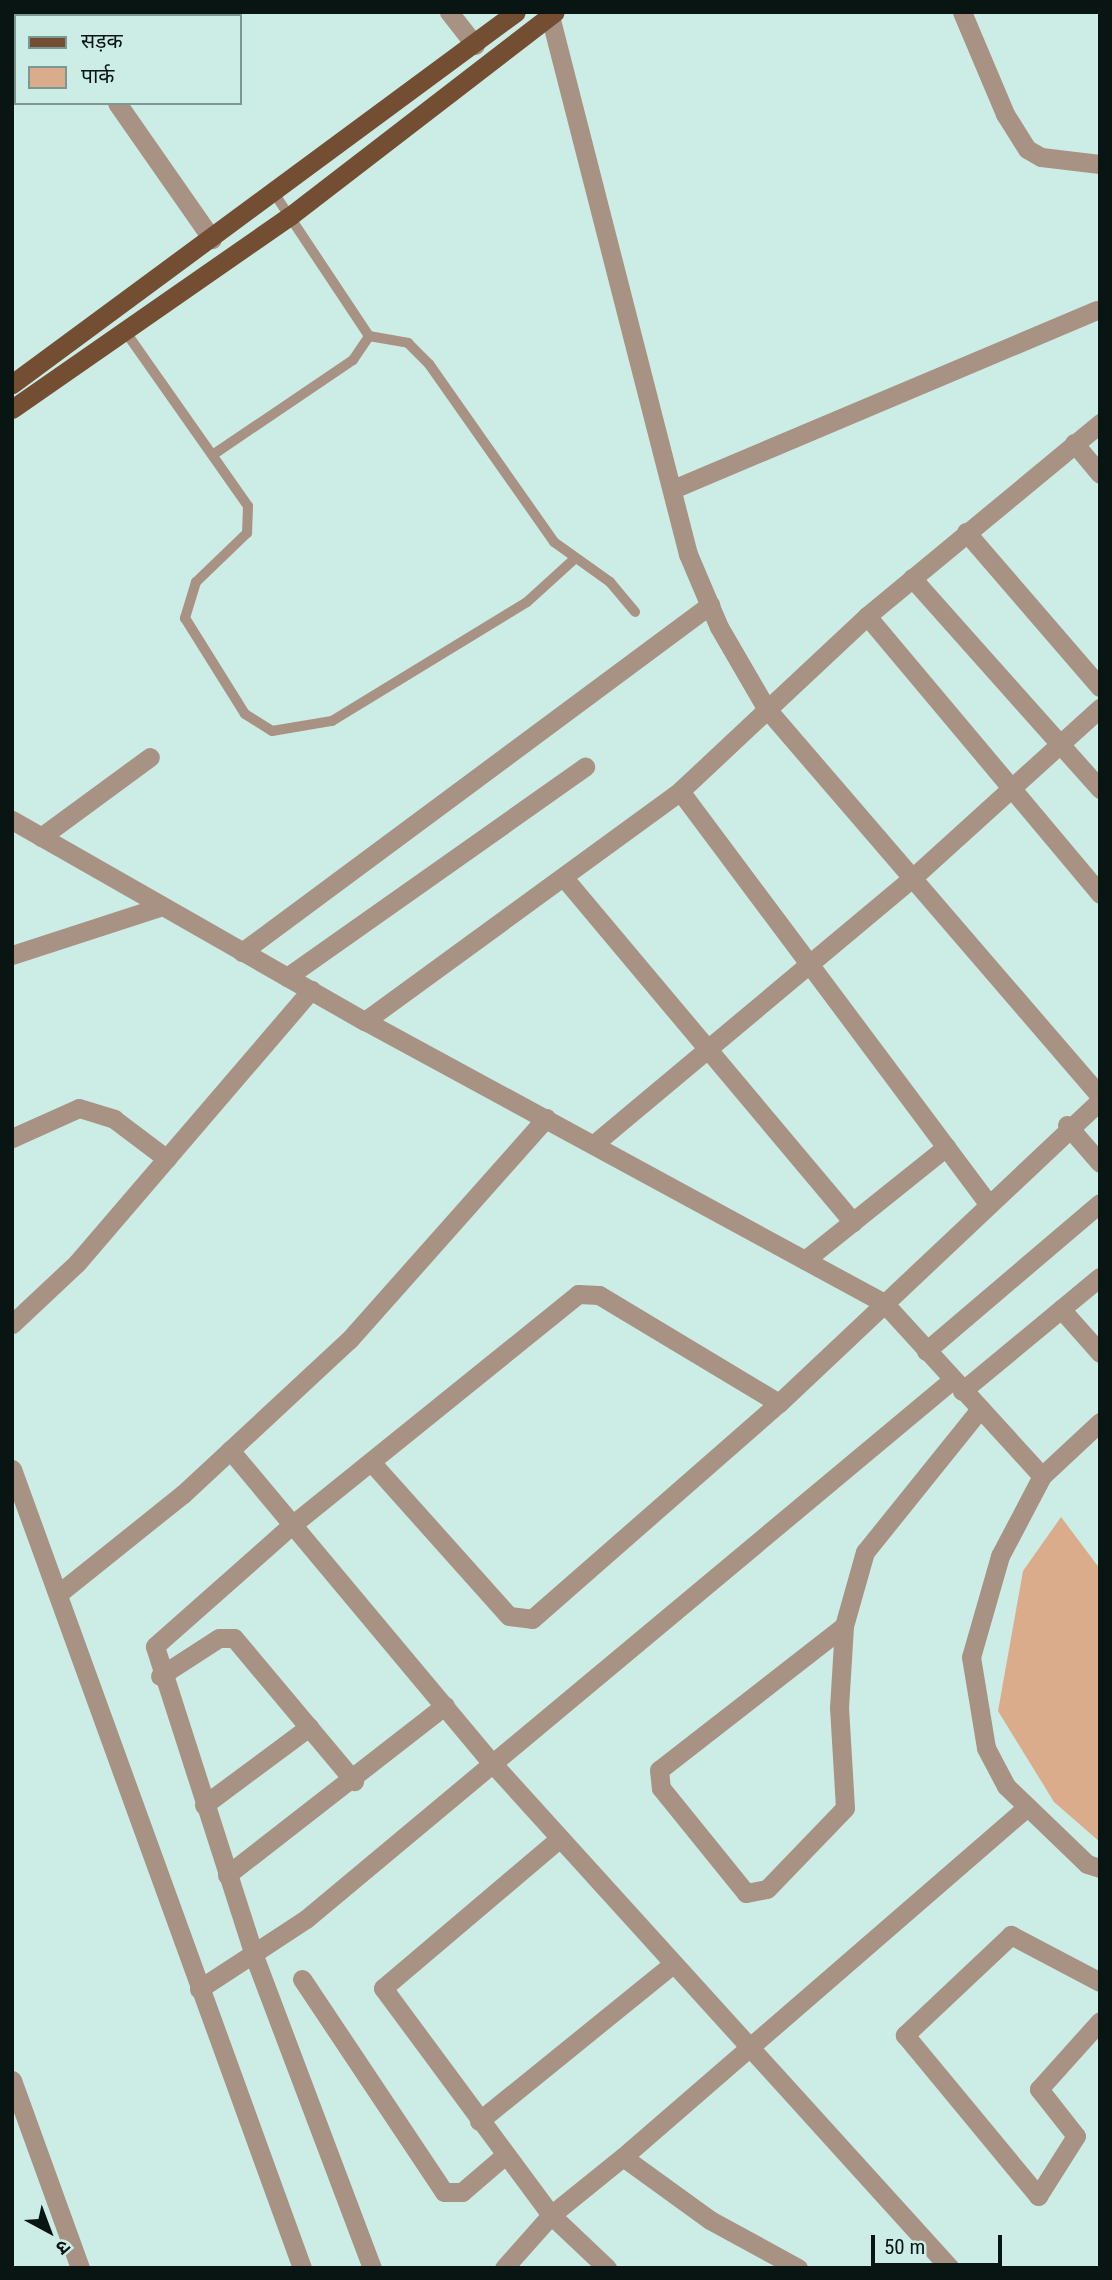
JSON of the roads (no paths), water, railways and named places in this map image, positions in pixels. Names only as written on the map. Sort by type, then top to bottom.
[{"type":"main road","points":[[12,384],[475,45],[516,12]]},
{"type":"main road","points":[[12,409],[290,216],[552,13]]},
{"type":"main road","points":[[401,99],[415,120]]},
{"type":"street","points":[[449,12],[475,45]]},
{"type":"street","points":[[962,12],[1005,114],[1027,149],[1041,158],[1100,164]]},
{"type":"street","points":[[372,1463],[509,1616],[520,1621],[543,1611],[779,1403],[1067,1125],[1100,1098],[909,881],[766,708],[710,605],[688,554],[552,13]]},
{"type":"street","points":[[118,105],[212,239]]},
{"type":"street","points":[[673,489],[1097,310]]},
{"type":"street","points":[[365,1021],[565,879],[680,791],[867,616],[1100,423]]},
{"type":"street","points":[[1074,443],[1100,474]]},
{"type":"street","points":[[967,532],[1100,687]]},
{"type":"street","points":[[912,578],[1100,789]]},
{"type":"street","points":[[242,952],[710,605]]},
{"type":"street","points":[[867,616],[1100,894]]},
{"type":"street","points":[[594,1144],[909,881],[1011,788],[1063,746],[1100,708]]},
{"type":"street","points":[[41,837],[150,757]]},
{"type":"street","points":[[287,977],[585,767]]},
{"type":"street","points":[[680,791],[987,1202]]},
{"type":"street","points":[[12,820],[160,907],[365,1021],[884,1303],[1042,1476]]},
{"type":"street","points":[[565,879],[853,1222]]},
{"type":"street","points":[[12,955],[160,907]]},
{"type":"street","points":[[12,1324],[77,1263],[311,990]]},
{"type":"street","points":[[12,1138],[79,1108],[114,1119],[167,1159]]},
{"type":"street","points":[[58,1594],[230,1450],[349,1340],[546,1118]]},
{"type":"street","points":[[1067,1125],[1100,1163]]},
{"type":"street","points":[[805,1260],[946,1147]]},
{"type":"street","points":[[926,1352],[1100,1203]]},
{"type":"street","points":[[199,1989],[254,1955],[493,1764],[957,1385],[1100,1277]]},
{"type":"street","points":[[372,2268],[254,1955],[160,1676],[155,1646],[165,1631],[292,1525],[578,1294],[599,1295],[779,1403]]},
{"type":"street","points":[[1061,1309],[1100,1353]]},
{"type":"street","points":[[844,1626],[659,1770],[661,1788],[746,1893],[767,1889],[845,1808],[839,1708],[844,1626],[878,1529],[980,1409]]},
{"type":"street","points":[[1100,1422],[1042,1476],[1000,1556],[971,1657],[986,1748],[1006,1786],[1087,1864],[1100,1867]]},
{"type":"street","points":[[230,1450],[493,1764],[950,2268]]},
{"type":"street","points":[[12,1469],[302,2268]]},
{"type":"street","points":[[160,1676],[219,1638],[234,1638],[354,1781]]},
{"type":"street","points":[[227,1875],[354,1781],[445,1705]]},
{"type":"street","points":[[204,1805],[309,1727]]},
{"type":"street","points":[[504,2268],[551,2215],[750,2049],[1027,1807]]},
{"type":"street","points":[[560,1838],[383,1988],[551,2215],[607,2268]]},
{"type":"street","points":[[1100,1982],[1011,1935],[905,2035],[1038,2196],[1076,2136],[1039,2089],[1100,2021]]},
{"type":"street","points":[[479,2121],[673,1964]]},
{"type":"street","points":[[302,1979],[444,2192],[462,2192],[505,2155]]},
{"type":"street","points":[[12,2080],[80,2268]]},
{"type":"street","points":[[622,2157],[768,2261],[799,2268]]},
{"type":"lane","points":[[274,193],[369,336],[408,343],[429,364],[572,561],[610,582],[635,612]]},
{"type":"lane","points":[[125,331],[214,454],[251,521],[247,533],[197,583],[185,618],[245,714],[272,731],[332,721],[527,602],[572,561]]},
{"type":"lane","points":[[214,454],[353,360],[369,336]]}]
